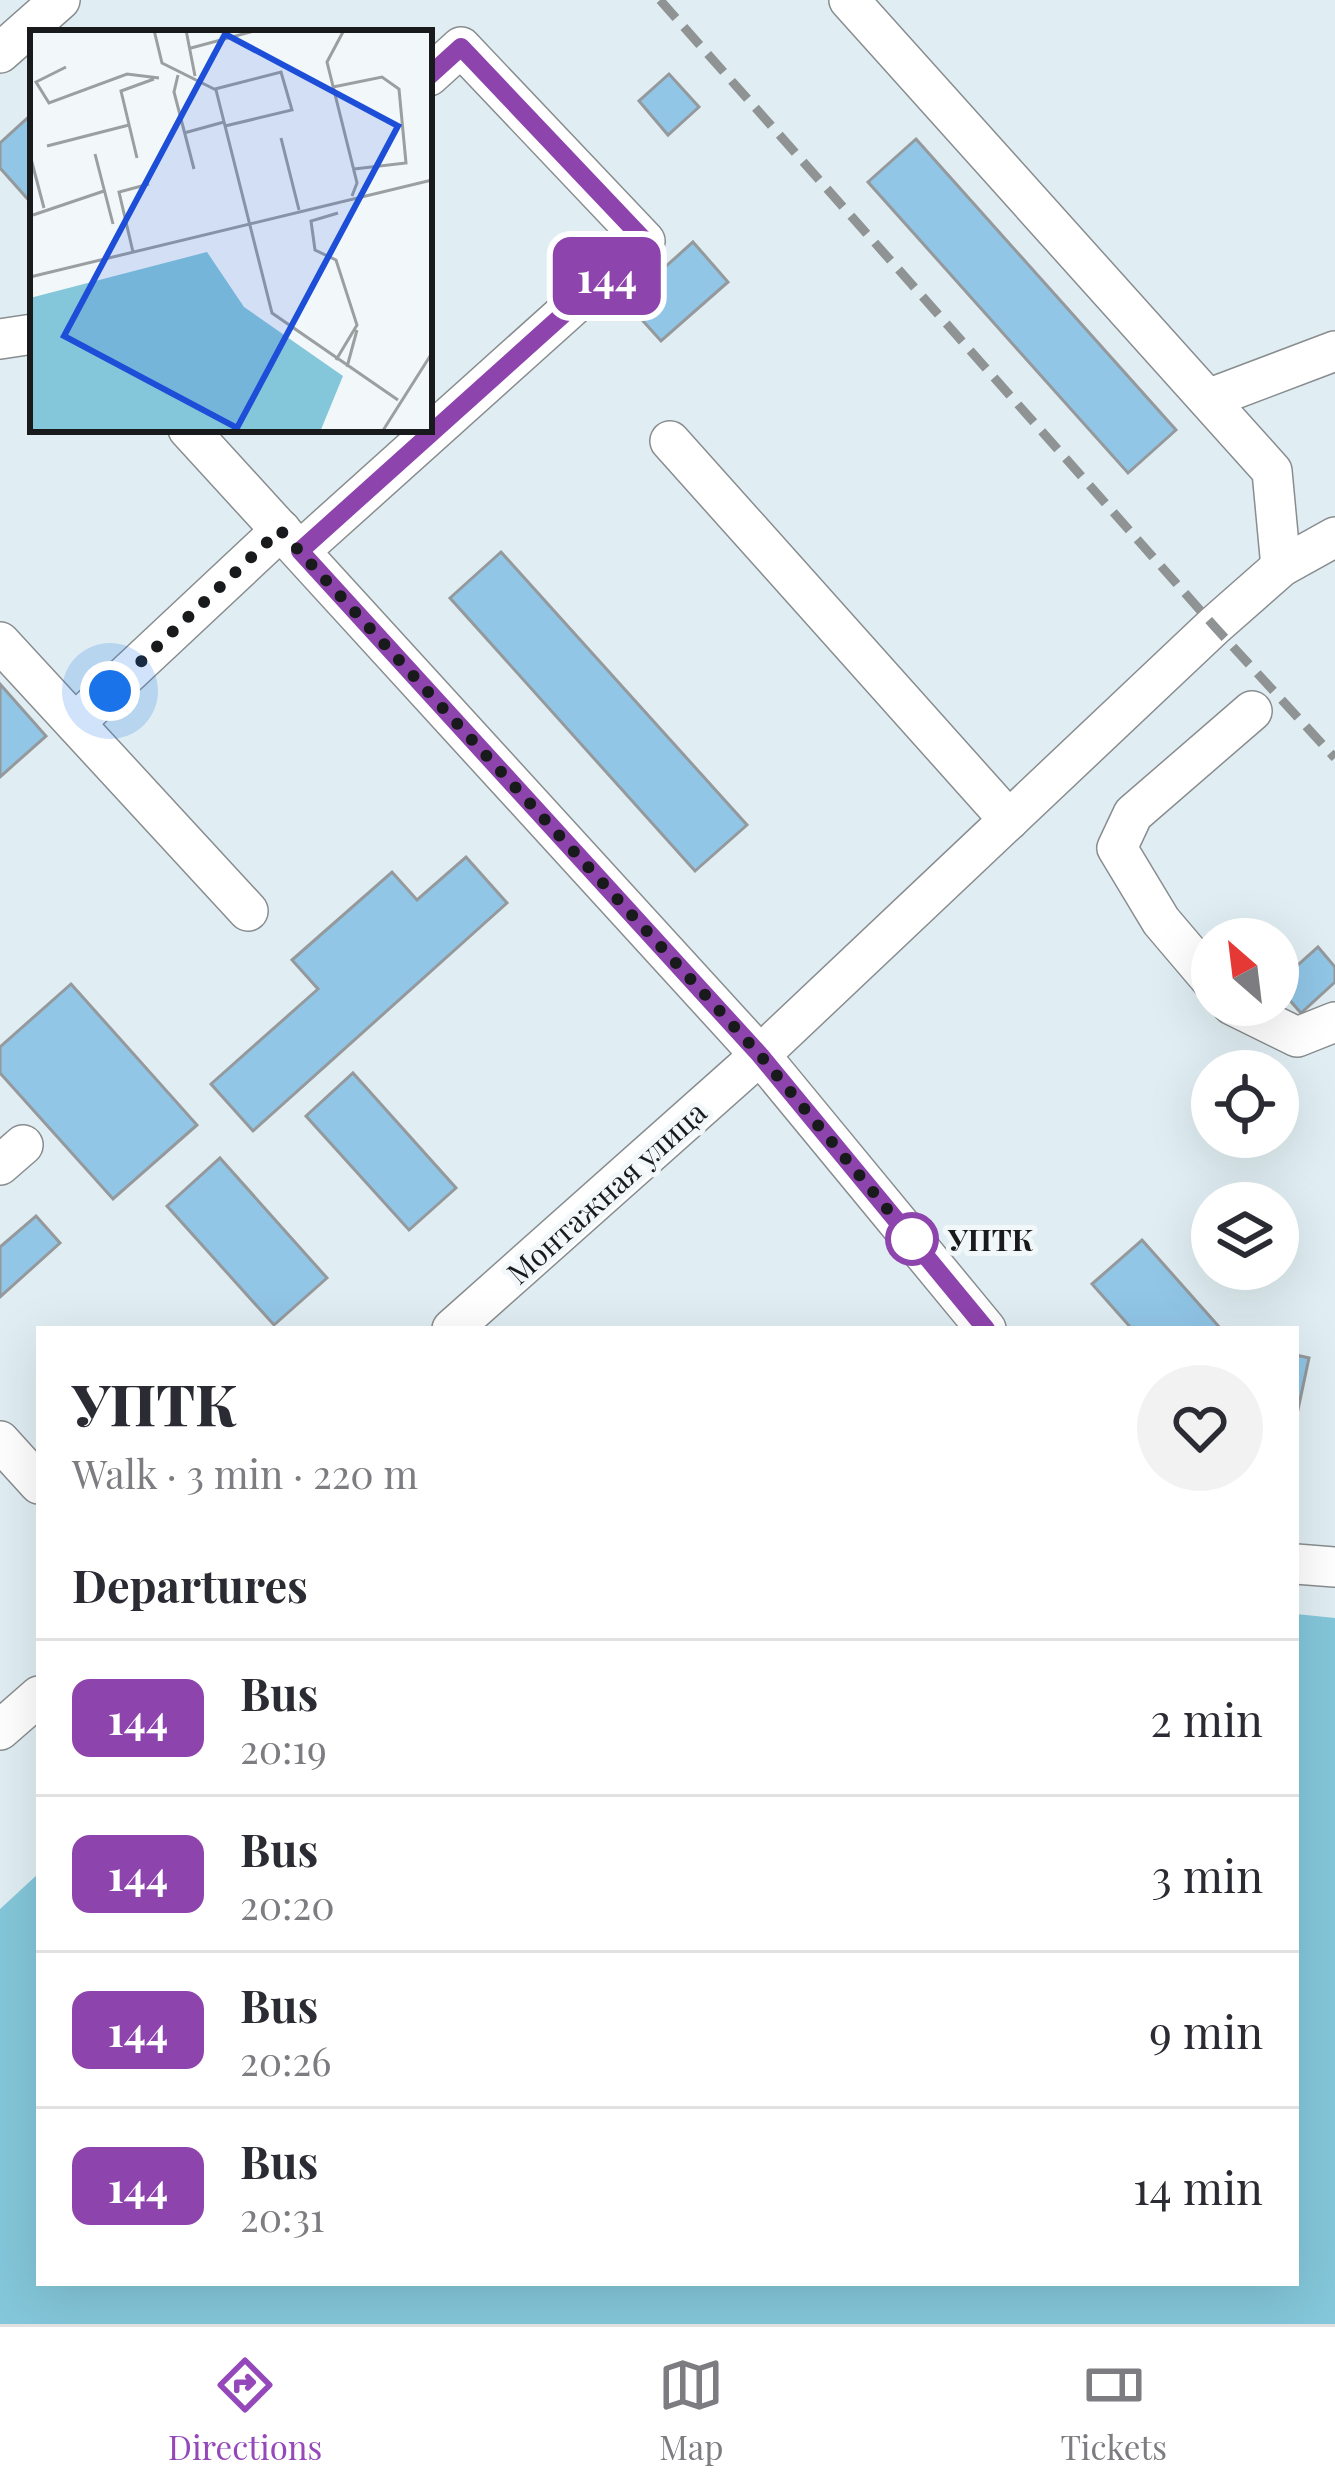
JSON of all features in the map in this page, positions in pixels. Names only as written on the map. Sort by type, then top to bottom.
[{"type":"street","points":[[0,53],[61,0]]},
{"type":"street","points":[[848,0],[1272,471],[1281,567]]},
{"type":"street","points":[[432,73],[461,47],[645,241],[432,420]]},
{"type":"street","points":[[0,339],[30,334]]},
{"type":"street","points":[[1208,399],[1335,351]]},
{"type":"street","points":[[191,432],[760,1055],[984,1326]]},
{"type":"street","points":[[75,723],[418,432]]},
{"type":"street","points":[[670,441],[1009,820]]},
{"type":"street","name":"Монтажная улица","points":[[455,1326],[760,1055],[1214,626],[1281,567],[1335,537]]},
{"type":"street","points":[[0,642],[248,911]]},
{"type":"street","points":[[1191,956],[1161,921],[1117,848],[1132,814],[1252,711]]},
{"type":"street","points":[[1275,1026],[1297,1037],[1329,1032]]},
{"type":"street","points":[[0,1441],[36,1481]]},
{"type":"street","points":[[1299,1564],[1335,1567]]},
{"type":"street","points":[[0,1730],[36,1699]]},
{"type":"shaded area","points":[[0,0],[1335,0],[1335,1623],[1299,1618],[1299,1326],[36,1326],[36,1876],[0,1909]]},
{"type":"shaded area","points":[[1299,1614],[1335,1618],[1335,2324],[0,2324],[0,1909],[36,1876],[36,2286],[1299,2286]]},
{"type":"building","points":[[669,74],[699,107],[668,135],[639,101]]},
{"type":"building","points":[[30,116],[30,202],[0,168],[0,143]]},
{"type":"building","points":[[916,139],[1176,430],[1128,473],[868,182]]},
{"type":"building","points":[[693,242],[728,282],[661,341],[626,302]]},
{"type":"building","points":[[501,552],[747,825],[695,871],[450,598]]},
{"type":"building","points":[[0,684],[46,736],[0,777]]},
{"type":"building","points":[[466,857],[507,903],[253,1131],[211,1084],[318,989],[292,960],[392,872],[417,900]]},
{"type":"building","points":[[1318,947],[1335,967],[1335,982],[1301,1013],[1299,1011],[1299,964]]},
{"type":"building","points":[[71,984],[197,1125],[113,1199],[0,1073],[0,1047]]},
{"type":"building","points":[[353,1073],[456,1188],[409,1230],[306,1116]]},
{"type":"building","points":[[220,1158],[327,1278],[274,1325],[167,1206]]},
{"type":"building","points":[[36,1216],[60,1243],[0,1297],[0,1247]]},
{"type":"building","points":[[1142,1240],[1218,1326],[1129,1326],[1092,1284]]},
{"type":"building","points":[[1299,1356],[1309,1358],[1299,1405]]},
{"type":"railway","points":[[660,0],[1335,758]]},
{"type":"bus line","name":"144","points":[[432,73],[461,47],[645,241],[300,551],[760,1055],[984,1326]]},
{"type":"place","name":"УПТК","points":[[912,1239]]},
{"type":"route","points":[[110,691],[280,530],[760,1055],[912,1239]]}]
